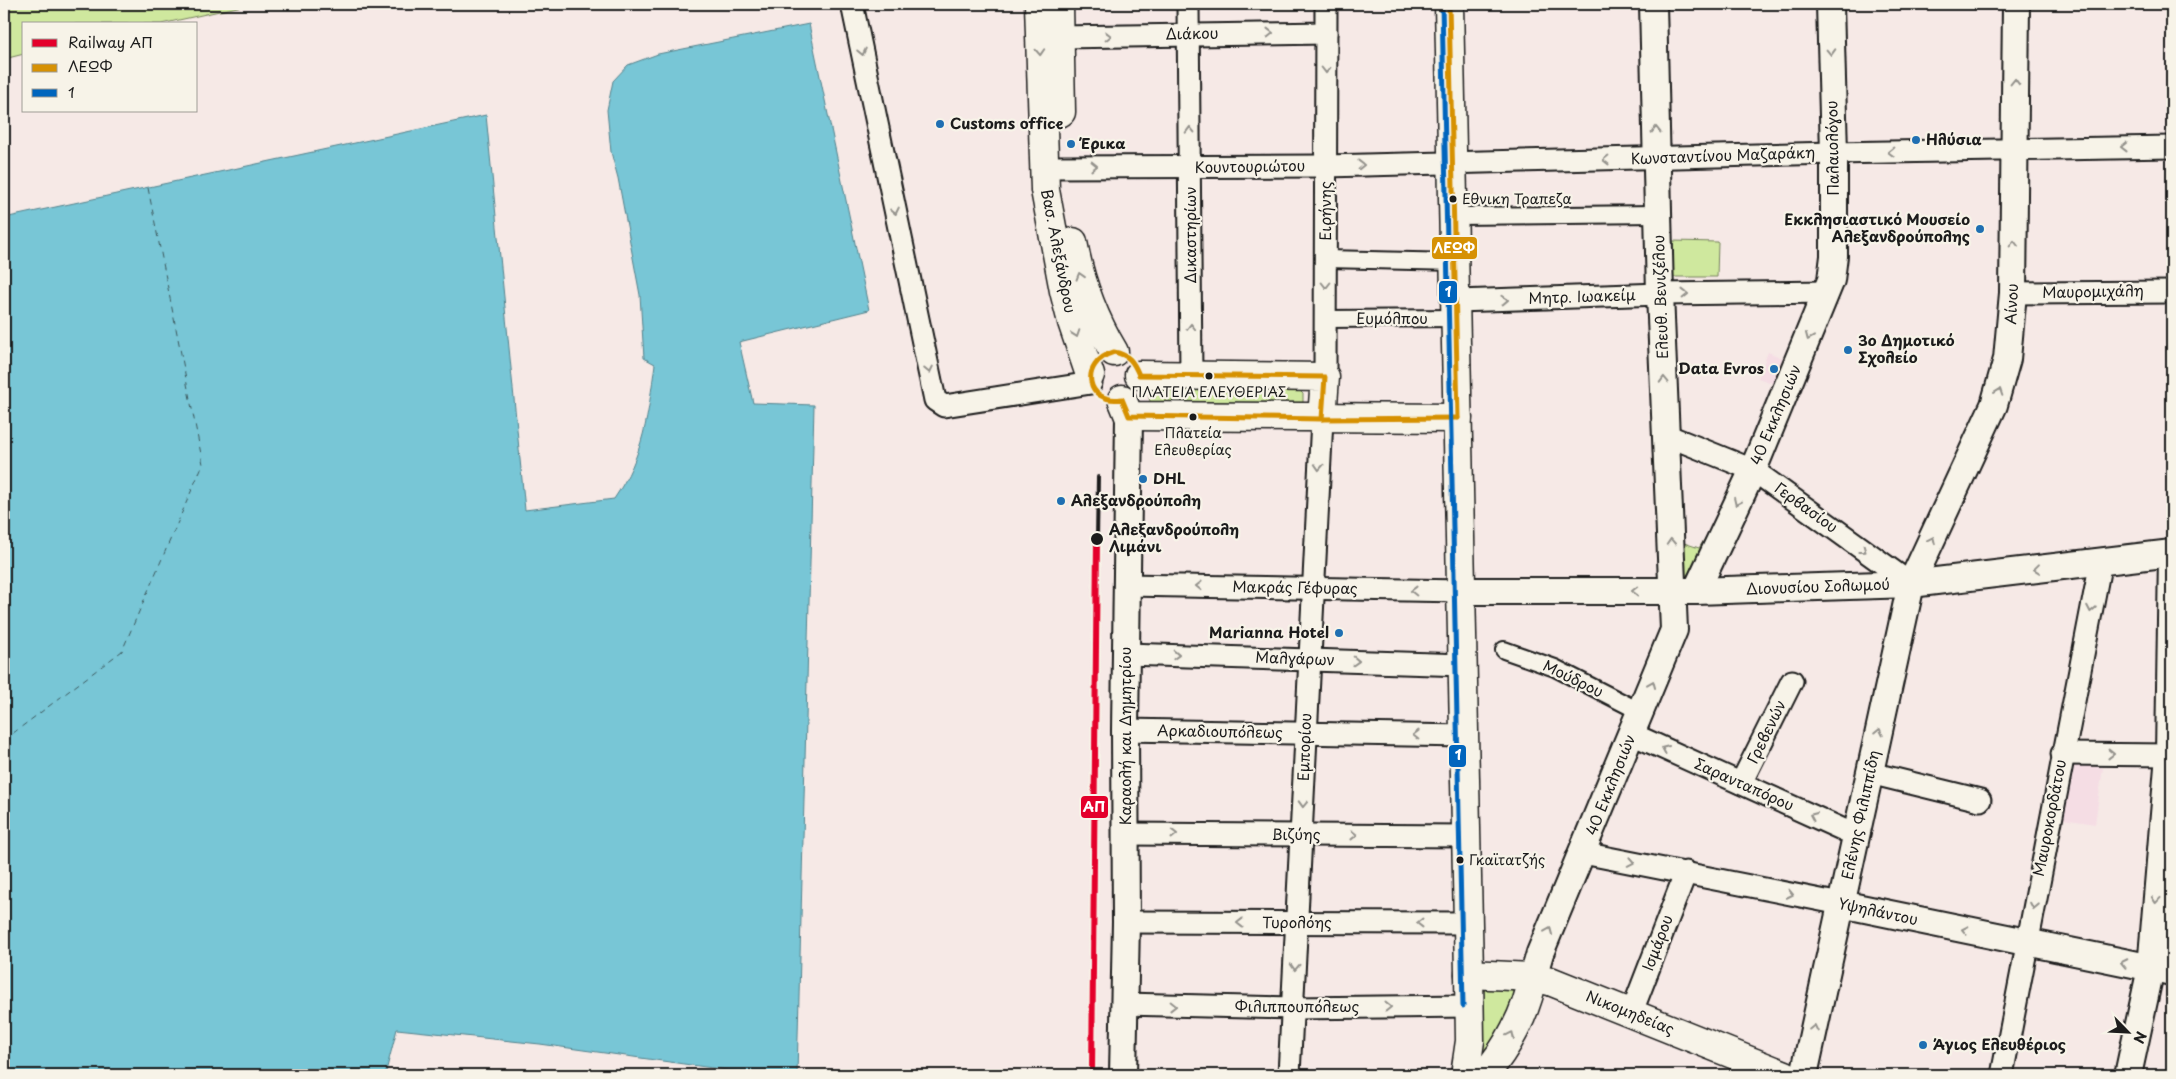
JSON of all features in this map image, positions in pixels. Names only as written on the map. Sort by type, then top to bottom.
[{"type":"main road","name":"Βασ. Αλεξάνδρου","points":[[1040,4],[1054,167],[1067,209],[1079,272],[1096,320],[1114,352]]},
{"type":"main road","name":"Βασ. Αλεξάνδρου","points":[[1059,4],[1054,167],[1045,190],[1064,291],[1091,379]]},
{"type":"main road","points":[[1450,4],[1470,974],[1469,1052],[1465,1075]]},
{"type":"main road","points":[[1126,407],[1139,375],[1134,361],[1128,356],[1114,352],[1107,353],[1095,361],[1091,379],[1100,396],[1115,400],[1126,407],[1322,418],[1458,418]]},
{"type":"main road","points":[[1139,375],[1325,378]]},
{"type":"main road","name":"Ειρήνης","points":[[1322,418],[1325,378]]},
{"type":"main road","name":"Νικομηδείας","points":[[1470,974],[1533,977],[1550,981],[1785,1075]]},
{"type":"main road","points":[[1484,1075],[1505,1046],[1528,997],[1533,977]]},
{"type":"street","points":[[852,4],[937,402],[944,406],[1091,379]]},
{"type":"street","name":"Δικαστηρίων","points":[[1188,4],[1191,168],[1191,376]]},
{"type":"street","name":"Ειρήνης","points":[[1325,378],[1326,4]]},
{"type":"street","name":"Ελευθ. Βενιζέλου","points":[[1653,4],[1660,294],[1666,435],[1685,591]]},
{"type":"street","name":"Παλαιολόγου","points":[[1828,292],[1834,256],[1834,153],[1830,4]]},
{"type":"street","name":"Αίνου","points":[[1911,584],[1975,449],[2001,386],[2010,341],[2014,293],[2016,4]]},
{"type":"street","name":"Διάκου","points":[[1059,37],[1326,33]]},
{"type":"street","name":"Κωνσταντίνου Μαζαράκη","points":[[1454,163],[1834,153],[2172,147]]},
{"type":"street","name":"Κουντουριώτου","points":[[1054,167],[1191,168],[1454,163]]},
{"type":"street","points":[[1455,216],[1658,214]]},
{"type":"street","points":[[1326,259],[1456,262]]},
{"type":"street","name":"Μητρ. Ιωακείμ","points":[[1457,310],[1660,294],[1828,292]]},
{"type":"street","name":"40 Εκκλησιών","points":[[1533,977],[1540,953],[1673,636],[1685,591],[1753,470],[1828,292]]},
{"type":"street","name":"Μαυρομιχάλη","points":[[2014,293],[2172,292]]},
{"type":"street","name":"Ευμόλπου","points":[[1326,319],[1457,310]]},
{"type":"street","name":"Καραολή και Δημητρίου","points":[[1123,1075],[1126,922],[1126,407]]},
{"type":"street","name":"Εμπορίου","points":[[1289,1075],[1322,418]]},
{"type":"street","name":"Γερβασίου","points":[[1666,435],[1753,470],[1911,584]]},
{"type":"street","points":[[2128,1075],[2161,970],[2170,755],[2172,553]]},
{"type":"street","name":"Διονυσίου Σολωμού","points":[[1462,591],[1685,591],[1911,584],[2172,553]]},
{"type":"street","name":"Μαυροκορδάτου","points":[[2002,1075],[2062,754],[2101,561]]},
{"type":"street","name":"Ελένης Φιλιππίδη","points":[[1804,1075],[1911,584]]},
{"type":"street","name":"Μακράς Γέφυρας","points":[[1127,585],[1462,591]]},
{"type":"street","name":"Μούδρου","points":[[1504,650],[1555,668],[1636,723]]},
{"type":"street","name":"Μαλγάρων","points":[[1127,654],[1464,665]]},
{"type":"street","name":"Γρεβενών","points":[[1742,783],[1792,681]]},
{"type":"street","name":"Σαρανταπόρου","points":[[1636,723],[1742,783],[1857,836]]},
{"type":"street","name":"Αρκαδιουπόλεως","points":[[1125,730],[1465,736]]},
{"type":"street","points":[[2062,754],[2170,755]]},
{"type":"street","points":[[1870,773],[1980,800]]},
{"type":"street","name":"Βιζύης","points":[[1126,834],[1467,836]]},
{"type":"street","name":"Υψηλάντου","points":[[1583,853],[1686,872],[2161,970]]},
{"type":"street","name":"Ισμάρου","points":[[1631,1014],[1686,872]]},
{"type":"street","name":"Τυρολόης","points":[[1126,922],[1468,923]]},
{"type":"street","name":"Φιλιππουπόλεως","points":[[1124,1004],[1293,1008],[1470,1006]]},
{"type":"shaded area","name":"Data Evros","points":[[1768,352],[1790,361],[1780,386],[1758,378]]},
{"type":"shaded area","points":[[2071,763],[2103,768],[2095,824],[2063,819]]},
{"type":"green space","points":[[4,4],[251,4],[170,22],[22,22],[22,54],[4,59]]},
{"type":"green space","points":[[1673,241],[1718,242],[1717,277],[1673,277]]},
{"type":"green space","points":[[1149,388],[1299,390],[1303,394],[1303,405],[1151,404]]},
{"type":"green space","points":[[1708,534],[1715,537],[1693,585],[1682,584],[1684,543],[1699,548]]},
{"type":"green space","points":[[1477,982],[1522,986],[1476,1075]]},
{"type":"water","points":[[809,24],[869,310],[739,342],[753,403],[814,405],[797,1075],[763,1075],[540,1044],[397,1029],[385,1075],[4,1075],[4,218],[486,115],[525,510],[614,499],[632,467],[643,434],[655,364],[644,358],[640,295],[618,178],[611,152],[607,110],[613,81],[628,65],[658,54]]},
{"type":"ferry route","points":[[4,740],[122,651],[203,464],[148,188]]},
{"type":"railway","points":[[1097,539],[1098,477]]},
{"type":"rail line","name":"ΑΠ","points":[[1092,1075],[1097,539]]},
{"type":"transit line","name":"1","points":[[1442,4],[1463,1006]]},
{"type":"transit line","name":"ΛΕΩΦ","points":[[1449,4],[1458,418]]},
{"type":"transit line","name":"ΛΕΩΦ","points":[[1114,352],[1130,359],[1139,375],[1325,377],[1322,419],[1129,416],[1122,399],[1110,399],[1100,396],[1094,390],[1091,382],[1091,373],[1095,365],[1103,357],[1114,352]]},
{"type":"transit line","name":"ΛΕΩΦ","points":[[1322,419],[1458,418]]},
{"type":"place","name":"Customs office","points":[[940,124]]},
{"type":"place","name":"Ηλύσια","points":[[1916,140]]},
{"type":"place","name":"Έρικα","points":[[1071,144]]},
{"type":"place","name":"Εθνικη Τραπεζα","points":[[1453,199]]},
{"type":"place","name":"Εκκλησιαστικό Μουσείο Αλεξανδρούπολης","points":[[1980,229]]},
{"type":"place","name":"3ο Δημοτικό Σχολείο","points":[[1848,350]]},
{"type":"place","name":"Data Evros","points":[[1774,369]]},
{"type":"place","name":"ΠΛΑΤΕΙΑ ΕΛΕΥΘΕΡΙΑΣ","points":[[1209,376]]},
{"type":"place","name":"Πλατεία Ελευθερίας","points":[[1193,417]]},
{"type":"place","name":"DHL","points":[[1143,479]]},
{"type":"place","name":"Αλεξανδρούπολη","points":[[1061,501]]},
{"type":"place","name":"Αλεξανδρούπολη Λιμάνι","points":[[1097,539]]},
{"type":"place","name":"Marianna Hotel","points":[[1339,633]]},
{"type":"place","name":"Γκαϊτατζής","points":[[1460,860]]},
{"type":"place","name":"Άγιος Ελευθέριος","points":[[1923,1045]]}]
